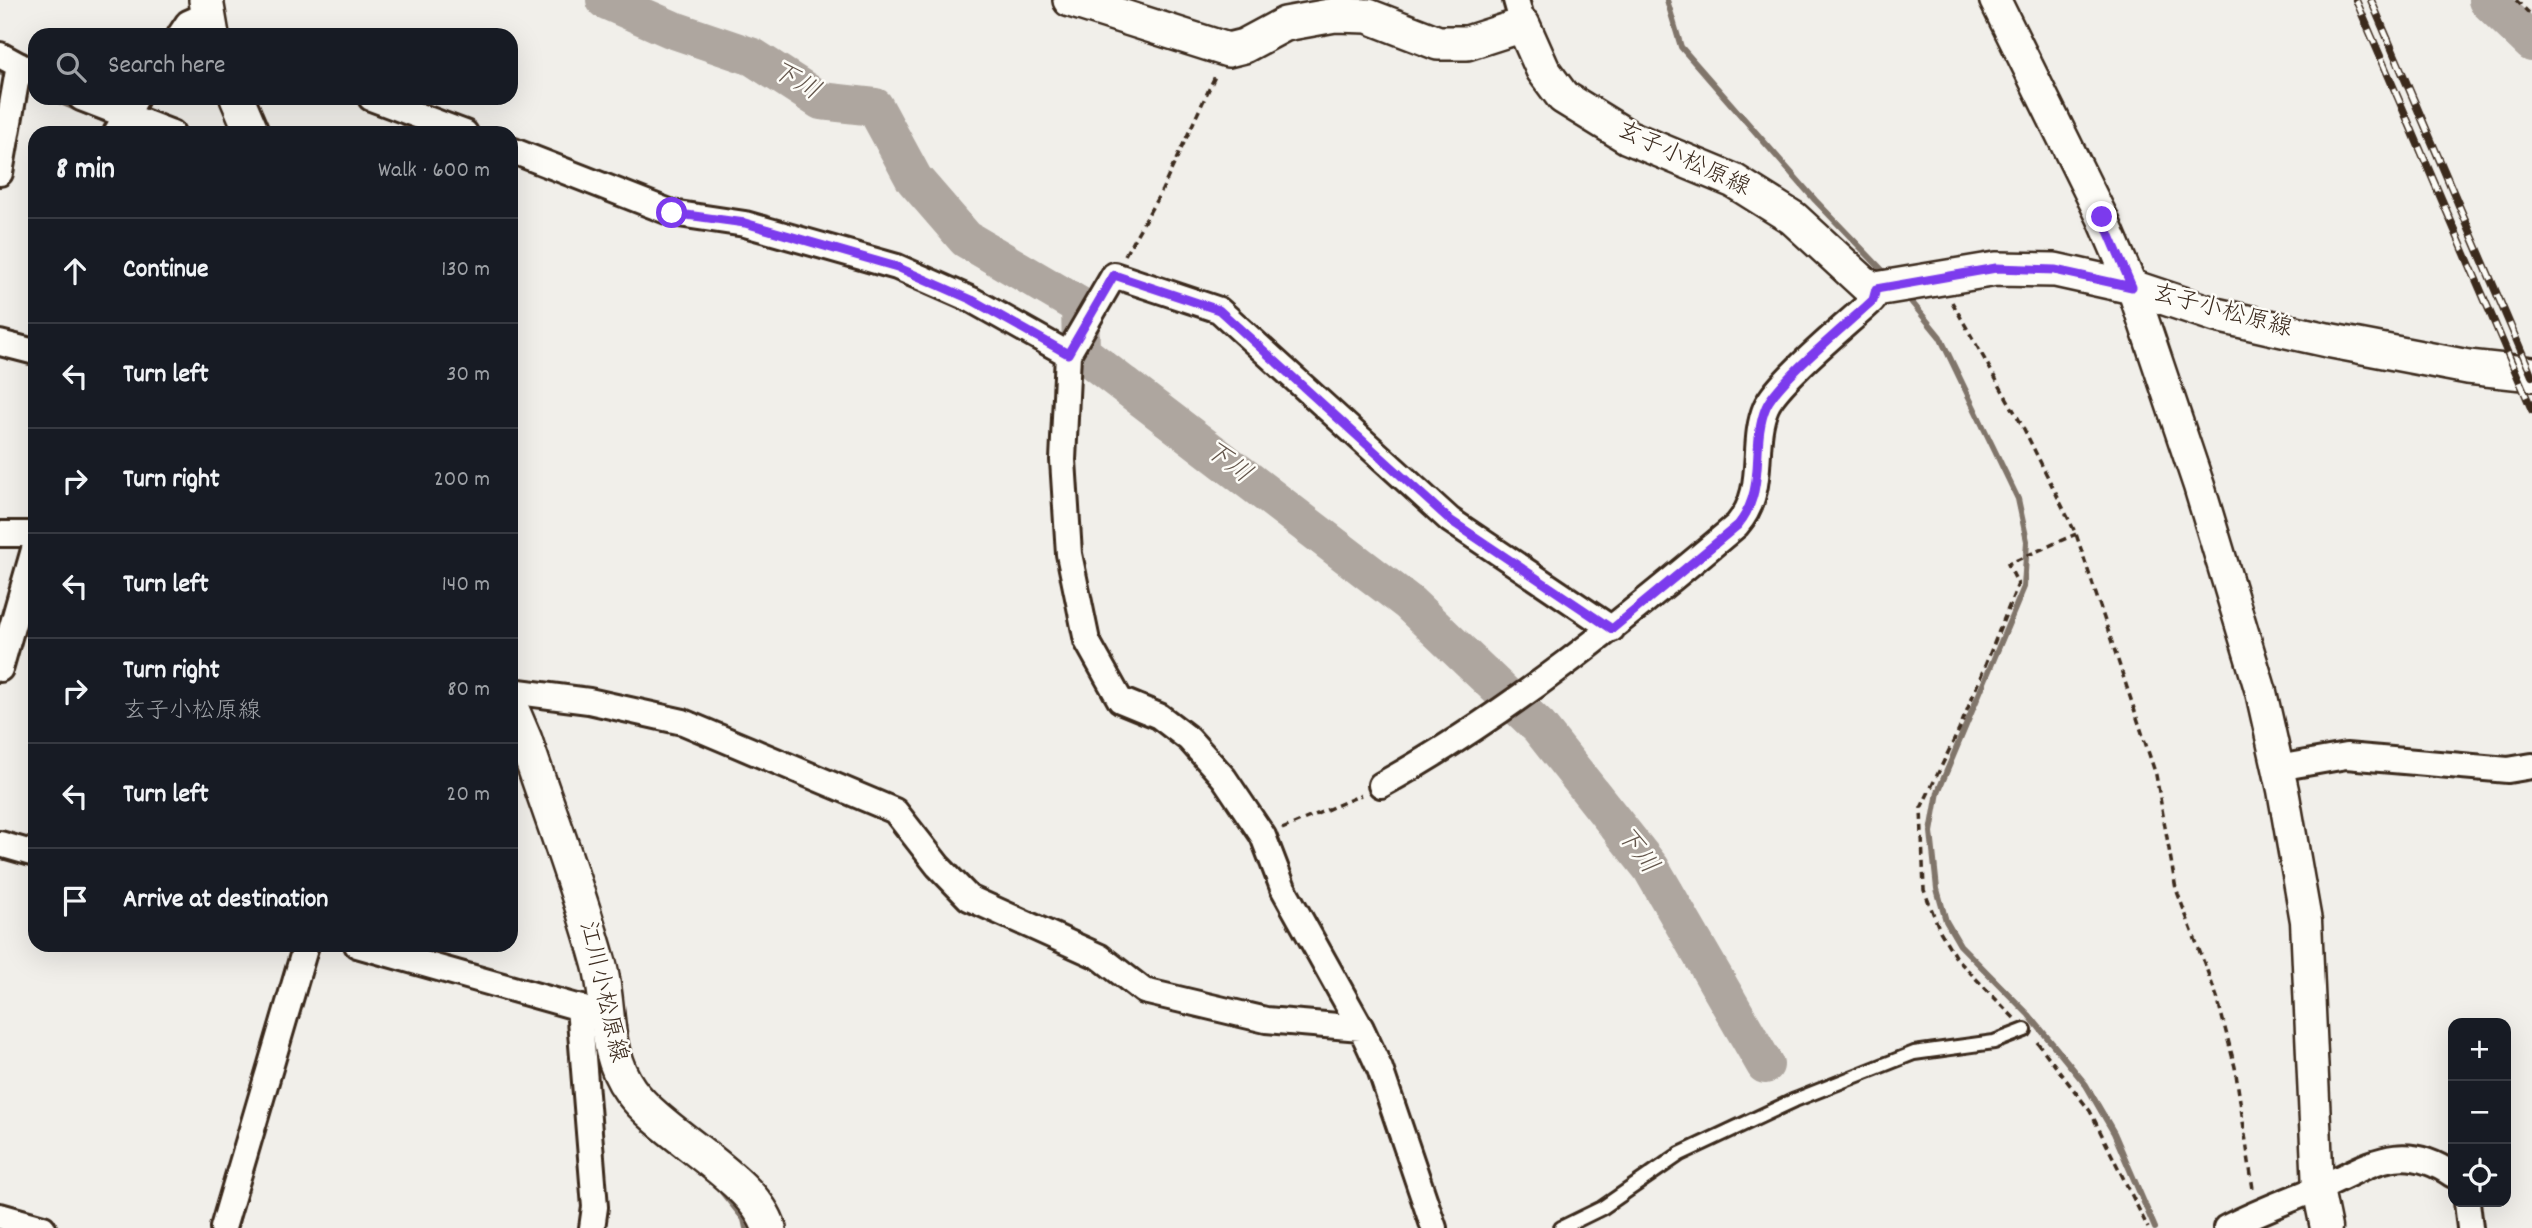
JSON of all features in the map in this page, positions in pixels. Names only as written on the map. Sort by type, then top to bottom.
[{"type":"main road","points":[[1070,0],[1228,50]]},
{"type":"main road","name":"玄子小松原線","points":[[1228,50],[1285,24],[1335,15],[1368,16],[1438,43],[1466,43],[1520,13],[1543,70],[1563,97],[1628,137],[1734,181],[1793,218],[1866,285],[1876,289],[1996,268],[2055,270],[2132,287],[2216,315],[2327,340],[2468,367],[2532,374]]},
{"type":"main road","points":[[240,105],[249,126]]},
{"type":"main road","name":"江川小松原線","points":[[518,742],[597,954],[592,1011],[630,1091],[657,1118],[747,1194],[769,1228]]},
{"type":"street","points":[[1995,0],[2102,217],[2132,287],[2199,486],[2261,692],[2306,921],[2318,1189],[2326,1228]]},
{"type":"street","points":[[185,28],[188,23],[208,17]]},
{"type":"street","points":[[0,173],[18,65]]},
{"type":"street","points":[[100,105],[154,126]]},
{"type":"street","points":[[390,105],[445,126]]},
{"type":"street","points":[[518,153],[672,213],[745,223],[897,267],[972,300],[1068,354]]},
{"type":"street","points":[[1434,1228],[1380,1069],[1361,1028],[1283,888],[1264,836],[1224,778],[1189,739],[1159,716],[1120,700],[1087,641],[1069,554],[1063,460],[1068,354],[1114,275],[1219,310],[1450,520],[1612,629]]},
{"type":"street","points":[[1381,785],[1421,763],[1526,694],[1612,629],[1738,525],[1750,510],[1766,408],[1778,389],[1873,300],[1876,289]]},
{"type":"street","points":[[0,344],[28,350]]},
{"type":"street","points":[[0,534],[28,534]]},
{"type":"street","points":[[0,669],[28,571]]},
{"type":"street","points":[[518,692],[589,701],[683,722],[895,811],[938,866],[970,898],[1100,957],[1143,991],[1266,1020],[1361,1028]]},
{"type":"street","points":[[2278,768],[2346,756],[2508,770],[2532,766]]},
{"type":"street","points":[[0,844],[28,852]]},
{"type":"street","points":[[223,1228],[304,952]]},
{"type":"street","points":[[382,952],[592,1011],[595,1208],[592,1228]]},
{"type":"street","points":[[2226,1228],[2256,1212],[2318,1189],[2367,1163],[2402,1156],[2435,1162],[2448,1171]]},
{"type":"street","points":[[2468,1207],[2470,1228]]},
{"type":"street","points":[[0,1216],[43,1228]]},
{"type":"lane","points":[[1561,1228],[1602,1209],[1680,1154],[1795,1100],[1914,1053],[1994,1042],[2025,1030]]},
{"type":"path","points":[[2516,0],[2532,16]]},
{"type":"path","points":[[1114,275],[1162,190],[1228,50]]},
{"type":"path","points":[[1938,278],[2022,425],[2076,534],[2155,775],[2176,889],[2217,997],[2235,1067],[2256,1212]]},
{"type":"path","points":[[2076,534],[2008,564],[2018,584],[1959,730],[1921,808],[1924,890],[1940,931],[1956,958],[2025,1030],[2091,1111],[2148,1228]]},
{"type":"path","points":[[1264,836],[1328,811],[1381,785]]},
{"type":"waterway","name":"下川","points":[[605,0],[671,29],[753,57],[821,101],[875,107],[914,179],[966,239],[1080,306],[1081,352],[1409,603],[1539,727],[1651,868],[1765,1065]]},
{"type":"waterway","points":[[1667,0],[1681,47],[1815,200],[1888,276]]},
{"type":"waterway","points":[[2487,0],[2532,43]]},
{"type":"waterway","points":[[0,72],[11,78]]},
{"type":"waterway","points":[[21,83],[28,86]]},
{"type":"waterway","points":[[68,105],[113,124]]},
{"type":"waterway","points":[[1905,294],[1940,337],[2018,499],[2027,541],[2024,587],[1938,792],[1931,832],[1937,889],[1946,921],[1960,945],[2029,1015],[2086,1085],[2114,1133],[2155,1228]]},
{"type":"waterway","points":[[718,1187],[744,1219],[746,1228]]},
{"type":"railway","points":[[2356,0],[2532,410]]},
{"type":"railway","points":[[2371,0],[2532,376]]},
{"type":"route","points":[[672,213],[745,223],[897,267],[972,300],[1068,354],[1114,275],[1219,310],[1450,520],[1520,570],[1612,629],[1738,525],[1750,510],[1766,408],[1778,389],[1873,300],[1876,289],[1996,268],[2055,270],[2093,276],[2132,287],[2102,217]]}]
